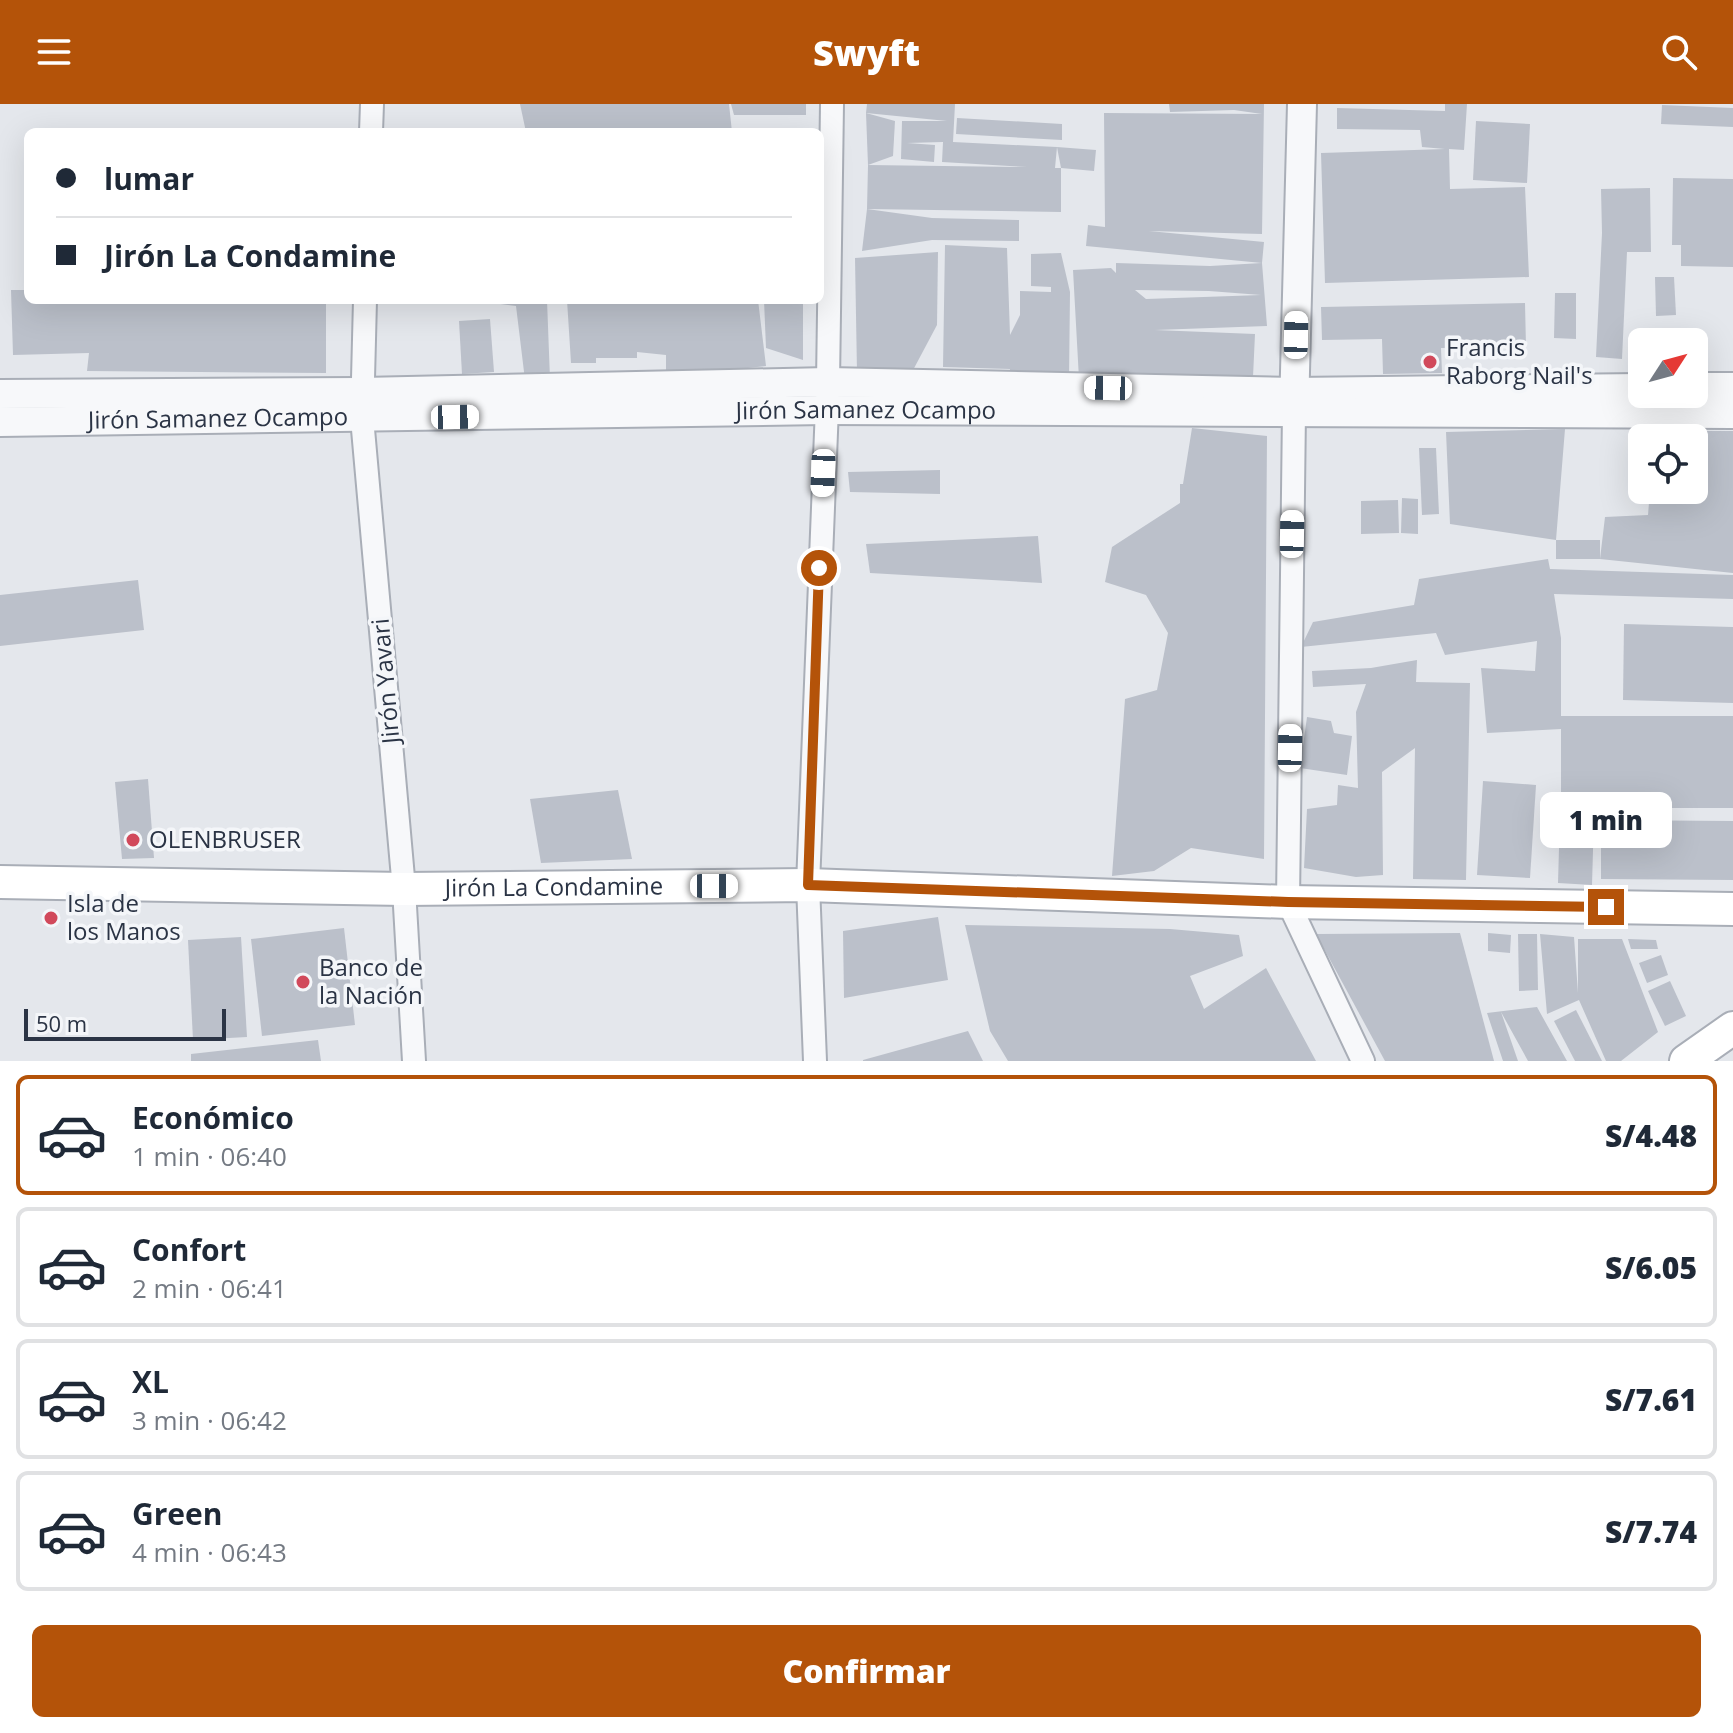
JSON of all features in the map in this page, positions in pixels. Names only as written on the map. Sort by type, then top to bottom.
[{"type":"main road","name":"Jirón La Condamine","points":[[0,882],[404,889],[808,885],[1288,902],[1733,909]]},
{"type":"main road","points":[[1686,1061],[1733,1028]]},
{"type":"street","points":[[371,128],[372,104]]},
{"type":"street","points":[[815,1061],[808,885],[828,382],[832,104]]},
{"type":"street","points":[[1302,104],[1294,402],[1288,902],[1363,1061]]},
{"type":"street","name":"Jirón Yavari","points":[[365,304],[362,405],[404,889],[414,1061]]},
{"type":"street","name":"Jirón Samanez Ocampo","points":[[0,422],[828,382],[1294,402],[1733,414]]},
{"type":"street","points":[[1708,387],[1733,387]]},
{"type":"street","name":"Jirón Samanez Ocampo","points":[[0,394],[362,405],[825,410],[1294,402],[1628,389]]},
{"type":"building","points":[[520,104],[729,104],[732,128],[525,128]]},
{"type":"building","points":[[731,104],[806,104],[806,115],[734,115]]},
{"type":"building","points":[[867,104],[955,104],[953,142],[1057,147],[1055,168],[1061,168],[1061,212],[867,209],[868,165],[1027,167],[942,162],[943,142],[907,143],[935,145],[934,162],[901,159],[902,121],[947,121],[866,113]]},
{"type":"building","points":[[1169,104],[1264,104],[1262,234],[1149,231],[1264,242],[1262,263],[1086,246],[1088,225],[1105,227],[1104,113],[1262,114],[1234,110],[1170,112]]},
{"type":"building","points":[[1445,104],[1467,104],[1464,150],[1449,149],[1450,189],[1525,187],[1529,277],[1325,283],[1321,153],[1445,149],[1422,147],[1420,130],[1337,129],[1337,108],[1445,111]]},
{"type":"building","points":[[1662,105],[1733,108],[1733,127],[1661,124]]},
{"type":"building","points":[[866,113],[895,121],[893,156],[868,165]]},
{"type":"building","points":[[957,118],[1062,124],[1062,140],[956,134]]},
{"type":"building","points":[[1476,121],[1530,124],[1527,183],[1473,180]]},
{"type":"building","points":[[1057,147],[1096,150],[1094,171],[1061,168]]},
{"type":"building","points":[[1673,178],[1733,179],[1733,267],[1681,266],[1681,245],[1672,245]]},
{"type":"building","points":[[1650,188],[1651,252],[1627,252],[1622,359],[1596,357],[1601,189]]},
{"type":"building","points":[[867,209],[932,218],[1019,220],[1019,241],[932,240],[862,251]]},
{"type":"building","points":[[945,245],[1007,248],[1010,335],[1020,315],[1020,291],[1051,292],[1051,287],[1031,286],[1031,254],[1061,253],[1070,292],[1069,379],[1009,378],[1010,369],[943,367]]},
{"type":"building","points":[[938,252],[937,325],[912,372],[857,372],[855,258]]},
{"type":"building","points":[[1116,263],[1210,266],[1262,263],[1267,326],[1155,330],[1255,334],[1253,377],[1150,375],[1079,379],[1073,270],[1111,268],[1116,273]],"holes":[[[1135,290],[1261,295],[1146,299]]]},
{"type":"building","points":[[1655,277],[1674,277],[1676,315],[1656,316]]},
{"type":"building","points":[[11,290],[24,290],[24,304],[326,304],[326,373],[87,371],[89,353],[13,355]]},
{"type":"building","points":[[1555,293],[1576,293],[1576,339],[1554,338]]},
{"type":"building","points":[[1525,303],[1526,347],[1441,348],[1442,373],[1383,374],[1382,339],[1322,340],[1321,307]]},
{"type":"building","points":[[501,304],[547,304],[550,379],[525,380],[516,306]]},
{"type":"building","points":[[567,304],[758,304],[766,366],[666,377],[666,355],[637,352],[637,358],[596,358],[596,363],[571,363]]},
{"type":"building","points":[[764,304],[803,304],[803,360],[766,348]]},
{"type":"building","points":[[490,319],[494,372],[462,374],[459,321]]},
{"type":"building","points":[[1192,428],[1267,436],[1264,859],[1191,848],[1154,871],[1112,876],[1125,699],[1157,690],[1168,633],[1146,595],[1105,582],[1112,547],[1180,503],[1180,484],[1183,484]]},
{"type":"building","points":[[1565,429],[1556,540],[1450,524],[1446,432]]},
{"type":"building","points":[[1708,431],[1733,431],[1733,573],[1600,559],[1605,517],[1648,515],[1649,504],[1708,504]]},
{"type":"building","points":[[1419,448],[1436,448],[1439,514],[1422,515]]},
{"type":"building","points":[[940,470],[940,494],[850,492],[848,472]]},
{"type":"building","points":[[1402,498],[1418,499],[1418,534],[1401,533]]},
{"type":"building","points":[[1398,500],[1399,533],[1361,534],[1361,501]]},
{"type":"building","points":[[1038,536],[1042,583],[870,573],[866,544]]},
{"type":"building","points":[[1556,540],[1600,540],[1600,559],[1556,559]]},
{"type":"building","points":[[1548,559],[1550,569],[1733,575],[1733,599],[1554,594],[1561,638],[1561,716],[1733,716],[1733,808],[1561,808],[1561,729],[1487,733],[1481,668],[1535,671],[1537,641],[1445,655],[1436,633],[1301,647],[1313,622],[1414,605],[1419,579]]},
{"type":"building","points":[[138,580],[144,630],[0,646],[0,595]]},
{"type":"building","points":[[1624,624],[1733,627],[1733,703],[1623,700]]},
{"type":"building","points":[[1417,660],[1416,682],[1470,683],[1466,880],[1413,879],[1415,748],[1382,772],[1383,875],[1356,877],[1304,868],[1307,809],[1337,805],[1338,785],[1358,788],[1356,712],[1366,684],[1313,687],[1312,671],[1371,668]]},
{"type":"building","points":[[1307,717],[1331,721],[1334,733],[1352,736],[1347,775],[1300,768]]},
{"type":"building","points":[[148,779],[154,858],[122,859],[115,782]]},
{"type":"building","points":[[1483,781],[1536,785],[1530,878],[1477,875]]},
{"type":"building","points":[[618,790],[632,859],[541,863],[530,799]]},
{"type":"building","points":[[1560,814],[1594,815],[1592,885],[1558,883]]},
{"type":"building","points":[[1601,820],[1733,821],[1733,880],[1601,879]]},
{"type":"building","points":[[938,917],[948,980],[844,998],[843,931]]},
{"type":"building","points":[[965,925],[1170,929],[1239,935],[1243,956],[1190,976],[1204,1009],[1266,968],[1316,1061],[1008,1061],[990,1031]]},
{"type":"building","name":"Banco de la Nación","points":[[344,928],[355,1025],[262,1036],[251,939]]},
{"type":"building","points":[[1460,933],[1494,1061],[1385,1061],[1316,934]]},
{"type":"building","points":[[1488,933],[1511,935],[1510,953],[1488,951]]},
{"type":"building","points":[[1518,934],[1537,934],[1538,990],[1519,991]]},
{"type":"building","points":[[1540,934],[1574,937],[1578,993],[1578,939],[1622,939],[1658,1032],[1621,1061],[1606,1061],[1579,1000],[1547,1014]]},
{"type":"building","points":[[241,937],[247,1037],[193,1040],[188,940]]},
{"type":"building","points":[[1628,939],[1656,940],[1658,949],[1631,949]]},
{"type":"building","points":[[1661,955],[1668,975],[1647,983],[1639,963]]},
{"type":"building","points":[[1670,981],[1686,1016],[1665,1026],[1648,991]]},
{"type":"building","points":[[1537,1007],[1567,1061],[1528,1061],[1501,1012],[1518,1061],[1503,1061],[1487,1013]]},
{"type":"building","points":[[1576,1010],[1602,1061],[1575,1061],[1554,1021]]},
{"type":"building","points":[[968,1031],[983,1061],[863,1061],[863,1060]]},
{"type":"building","points":[[318,1040],[321,1061],[191,1061],[191,1054]]},
{"type":"place","name":"Francis Raborg Nail's","points":[[1430,362]]},
{"type":"place","name":"OLENBRUSER","points":[[133,840]]},
{"type":"place","name":"Isla de los Manos","points":[[51,918]]},
{"type":"place","name":"Banco de la Nación","points":[[303,982]]},
{"type":"route","points":[[819,568],[808,885],[1288,902],[1606,907]]}]
